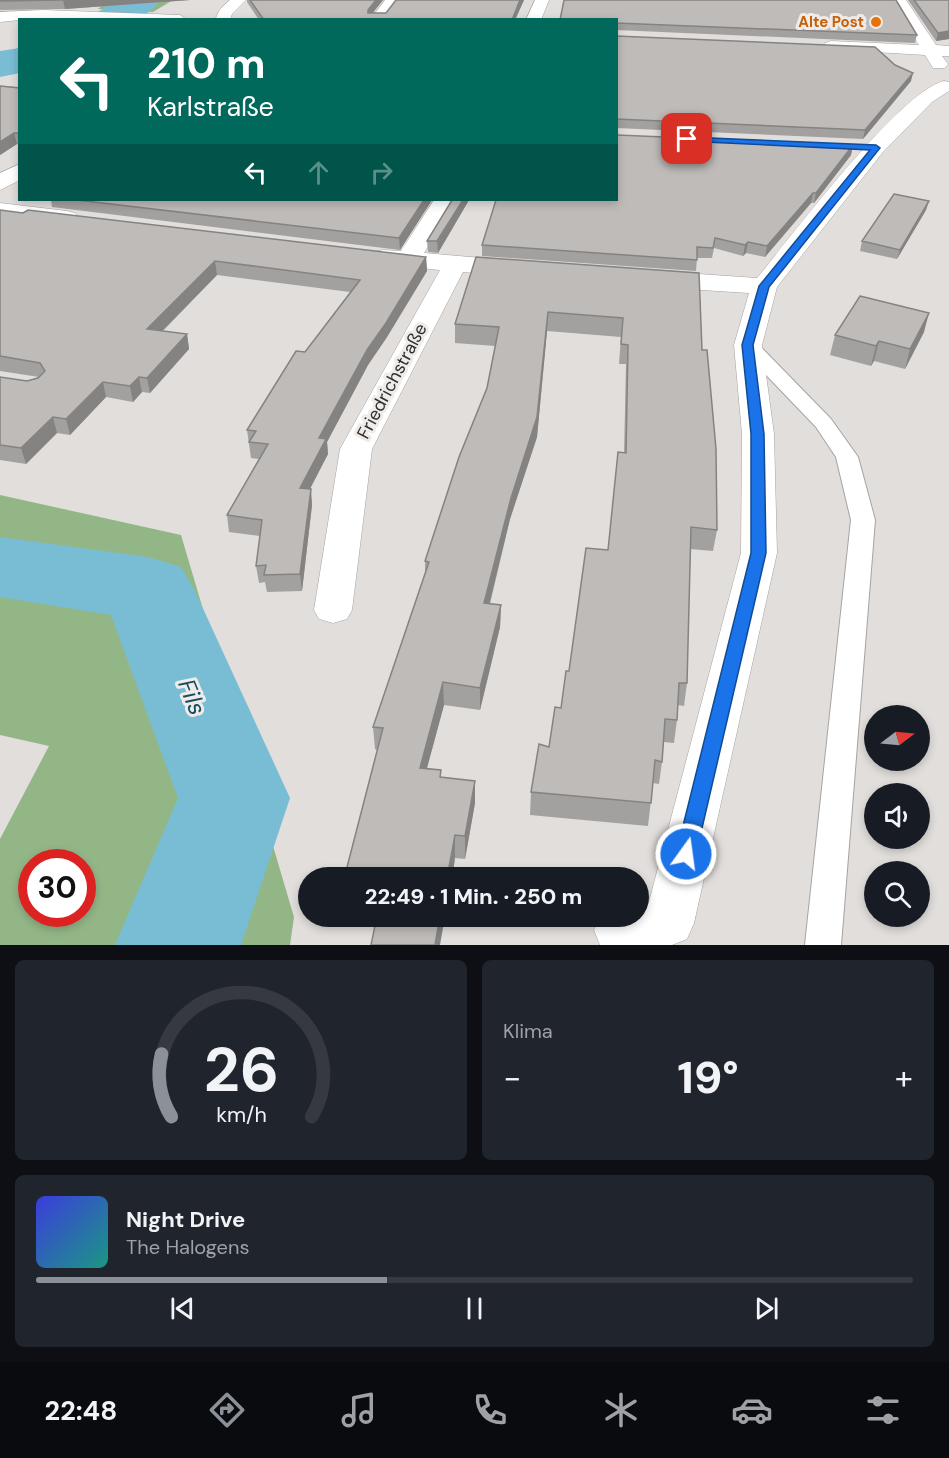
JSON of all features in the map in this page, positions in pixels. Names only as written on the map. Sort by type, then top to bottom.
[{"type":"street","points":[[223,18],[225,12],[240,0]]},
{"type":"street","points":[[379,18],[393,0]]},
{"type":"street","points":[[534,18],[542,0]]},
{"type":"street","points":[[899,0],[942,68],[947,90]]},
{"type":"street","points":[[0,17],[133,18]]},
{"type":"street","points":[[820,46],[949,51]]},
{"type":"street","points":[[879,48],[884,56],[895,64]]},
{"type":"street","points":[[922,77],[947,90]]},
{"type":"street","points":[[619,930],[668,934],[759,553],[758,434],[748,345],[764,286],[876,148],[925,98],[947,90]]},
{"type":"street","points":[[852,147],[876,148]]},
{"type":"street","points":[[0,183],[16,159]]},
{"type":"street","points":[[408,260],[444,201]]},
{"type":"street","points":[[0,210],[93,221]]},
{"type":"street","points":[[363,254],[408,260],[538,270]]},
{"type":"street","name":"Friedrichstraße","points":[[333,610],[356,449],[455,264]]},
{"type":"street","points":[[633,277],[764,286]]},
{"type":"lane","points":[[748,345],[824,423],[847,457],[863,520],[823,945]]},
{"type":"green space","points":[[109,0],[173,0],[153,12],[98,9]]},
{"type":"green space","points":[[18,48],[18,71],[0,75],[0,53]]},
{"type":"green space","points":[[0,495],[181,535],[294,917],[290,945],[0,945],[0,839],[49,746],[0,735]]},
{"type":"building","points":[[0,0],[63,0],[0,1]]},
{"type":"building","points":[[250,0],[376,0],[368,13],[386,13],[396,0],[520,0],[513,18],[263,18]]},
{"type":"building","points":[[564,0],[896,0],[917,35],[618,23],[618,18],[560,18]]},
{"type":"building","points":[[914,0],[949,0],[949,31],[938,33]]},
{"type":"building","points":[[618,36],[875,47],[895,65],[913,73],[865,130],[618,119]]},
{"type":"building","points":[[0,86],[18,88],[18,133],[0,142]]},
{"type":"building","points":[[618,135],[853,145],[816,193],[813,193],[767,246],[748,242],[745,245],[715,238],[713,248],[697,247],[697,260],[482,245],[496,201],[618,201]]},
{"type":"building","points":[[894,194],[929,201],[900,250],[862,241]]},
{"type":"building","points":[[85,201],[423,201],[399,238]]},
{"type":"building","points":[[451,201],[462,201],[437,241],[427,241]]},
{"type":"building","points":[[0,210],[23,213],[28,210],[426,257],[367,350],[319,438],[326,439],[300,488],[311,489],[300,574],[264,575],[266,565],[256,566],[262,520],[227,515],[268,444],[249,442],[256,431],[247,430],[296,351],[305,352],[360,280],[215,261],[147,329],[187,334],[147,378],[139,377],[130,386],[103,382],[66,419],[53,417],[21,448],[0,445],[0,377],[27,381],[38,378],[45,371],[40,363],[0,356]]},
{"type":"building","points":[[476,257],[699,273],[702,350],[707,350],[716,449],[717,530],[691,527],[687,683],[679,683],[677,720],[665,719],[662,762],[655,760],[651,803],[531,792],[539,744],[549,747],[555,707],[561,708],[566,671],[569,671],[586,548],[608,550],[618,452],[626,453],[628,345],[621,344],[623,318],[548,312],[537,417],[511,498],[484,603],[501,605],[480,688],[443,682],[420,768],[441,770],[440,777],[475,781],[465,836],[455,835],[449,867],[347,867],[383,728],[373,727],[429,562],[425,561],[459,457],[487,388],[499,327],[455,324]]},
{"type":"building","points":[[860,296],[929,313],[910,349],[879,341],[876,346],[835,335]]},
{"type":"building","points":[[375,927],[438,927],[435,945],[371,945]]},
{"type":"waterway","name":"Fils","points":[[114,18],[142,0]]},
{"type":"waterway","name":"Fils","points":[[0,64],[18,60]]},
{"type":"waterway","name":"Fils","points":[[0,567],[148,589],[234,798],[178,945]]},
{"type":"place","name":"Alte Post","points":[[876,22]]},
{"type":"route","points":[[686,854],[759,553],[758,434],[748,345],[764,286],[876,148],[687,139]]}]
